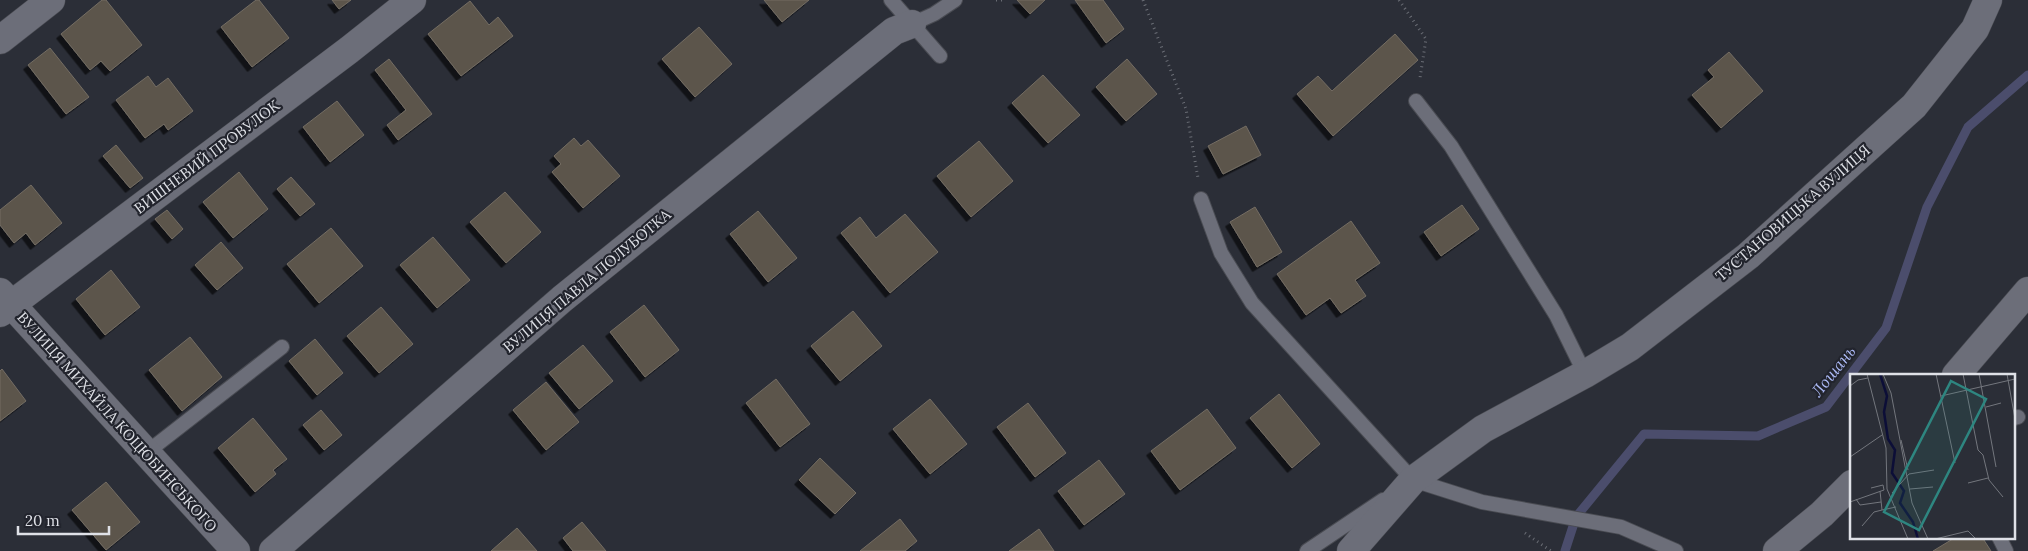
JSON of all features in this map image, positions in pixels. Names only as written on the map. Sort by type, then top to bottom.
[{"type":"street","points":[[0,40],[51,0]]},
{"type":"street","name":"ВИШНЕВИЙ ПРОВУЛОК","points":[[3,303],[349,50],[412,0]]},
{"type":"street","name":"ТУСТАНОВИЦЬКА ВУЛИЦЯ","points":[[1351,551],[1413,480],[1483,429],[1585,374],[1630,347],[1748,256],[1914,106],[1975,29],[1988,0]]},
{"type":"street","name":"ВУЛИЦЯ ПАВЛА ПОЛУБОТКА","points":[[273,551],[562,300],[894,31],[912,24]]},
{"type":"street","points":[[1957,374],[2028,291]]},
{"type":"street","name":"ВУЛИЦЯ МИХАЙЛА КОЦЮБИНСЬКОГО","points":[[3,303],[146,453],[236,551]]},
{"type":"street","points":[[1776,551],[1822,514],[1850,486]]},
{"type":"lane","points":[[891,0],[940,56]]},
{"type":"lane","points":[[912,24],[934,14],[955,0]]},
{"type":"lane","points":[[1416,101],[1451,146],[1556,315],[1585,374]]},
{"type":"lane","points":[[1202,198],[1221,253],[1252,303],[1413,480],[1482,502],[1621,527],[1676,551]]},
{"type":"lane","points":[[146,453],[282,347]]},
{"type":"lane","points":[[1307,551],[1413,480]]},
{"type":"lane","points":[[2000,538],[2006,551]]},
{"type":"path","points":[[996,0],[1003,0]]},
{"type":"path","points":[[1143,0],[1186,109],[1202,198]]},
{"type":"path","points":[[1399,0],[1426,39],[1416,101]]},
{"type":"path","points":[[1541,546],[1551,551]]},
{"type":"building","points":[[102,0],[106,0],[142,45],[110,71],[101,61],[90,70],[61,34]]},
{"type":"building","points":[[256,0],[259,0],[289,38],[252,67],[221,27]]},
{"type":"building","points":[[332,0],[351,0],[339,9]]},
{"type":"building","points":[[764,0],[809,0],[782,22]]},
{"type":"building","points":[[1017,0],[1045,0],[1030,14]]},
{"type":"building","points":[[1075,0],[1103,0],[1124,29],[1106,43]]},
{"type":"building","points":[[470,1],[489,25],[498,17],[513,36],[461,76],[428,34]]},
{"type":"building","points":[[699,27],[732,64],[695,97],[662,59]]},
{"type":"building","points":[[1395,34],[1418,60],[1333,136],[1297,94],[1318,76],[1332,91]]},
{"type":"building","points":[[50,48],[89,97],[66,114],[28,65]]},
{"type":"building","points":[[1729,52],[1763,91],[1721,128],[1692,95],[1714,77],[1708,70]]},
{"type":"building","points":[[389,59],[432,114],[398,140],[387,125],[406,110],[375,70]]},
{"type":"building","points":[[1127,59],[1157,94],[1126,121],[1096,87]]},
{"type":"building","points":[[1043,75],[1080,115],[1048,143],[1012,103]]},
{"type":"building","points":[[148,76],[156,87],[168,78],[193,111],[168,130],[164,124],[145,138],[116,100]]},
{"type":"building","points":[[337,101],[364,135],[330,162],[303,127]]},
{"type":"building","points":[[1246,126],[1261,155],[1223,174],[1208,146]]},
{"type":"building","points":[[574,138],[581,146],[588,140],[620,176],[583,208],[552,172],[561,164],[554,156]]},
{"type":"building","points":[[979,141],[1013,181],[971,217],[937,176]]},
{"type":"building","points":[[116,145],[143,178],[130,188],[103,156]]},
{"type":"building","points":[[239,172],[268,209],[233,238],[203,202]]},
{"type":"building","points":[[291,177],[315,204],[300,216],[277,189]]},
{"type":"building","points":[[31,185],[62,223],[35,245],[26,233],[14,243],[0,225],[0,210]]},
{"type":"building","points":[[505,192],[541,232],[506,263],[470,222]]},
{"type":"building","points":[[1462,205],[1479,229],[1441,256],[1424,232]]},
{"type":"building","points":[[1255,207],[1282,252],[1257,267],[1230,222]]},
{"type":"building","points":[[167,210],[183,229],[172,239],[155,219]]},
{"type":"building","points":[[758,211],[797,258],[768,282],[730,234]]},
{"type":"building","points":[[905,214],[938,252],[890,293],[841,233],[860,217],[876,238]]},
{"type":"building","points":[[1351,221],[1380,263],[1355,280],[1366,296],[1341,313],[1330,298],[1306,315],[1277,274]]},
{"type":"building","points":[[331,228],[363,266],[319,303],[287,264]]},
{"type":"building","points":[[433,237],[470,280],[437,308],[400,265]]},
{"type":"building","points":[[221,242],[243,268],[217,290],[195,265]]},
{"type":"building","points":[[111,270],[140,307],[105,335],[76,299]]},
{"type":"building","points":[[644,305],[679,350],[645,377],[610,332]]},
{"type":"building","points":[[381,307],[413,344],[379,373],[347,336]]},
{"type":"building","points":[[853,311],[882,346],[840,381],[811,346]]},
{"type":"building","points":[[190,337],[222,377],[182,411],[149,370]]},
{"type":"building","points":[[315,339],[343,373],[317,395],[289,361]]},
{"type":"building","points":[[583,345],[613,381],[579,409],[549,373]]},
{"type":"building","points":[[2,369],[26,401],[0,421],[0,371]]},
{"type":"building","points":[[776,379],[810,424],[780,447],[746,403]]},
{"type":"building","points":[[546,382],[579,422],[546,450],[513,410]]},
{"type":"building","points":[[1279,394],[1320,444],[1292,468],[1250,418]]},
{"type":"building","points":[[930,399],[967,444],[930,474],[893,429]]},
{"type":"building","points":[[1028,403],[1066,453],[1035,477],[997,427]]},
{"type":"building","points":[[1207,409],[1236,448],[1180,490],[1151,451]]},
{"type":"building","points":[[321,410],[342,435],[324,450],[303,425]]},
{"type":"building","points":[[253,418],[287,459],[273,470],[276,474],[255,492],[218,448]]},
{"type":"building","points":[[820,458],[856,493],[835,514],[799,480]]},
{"type":"building","points":[[1099,460],[1125,494],[1084,525],[1058,491]]},
{"type":"building","points":[[106,482],[140,522],[106,550],[72,510]]},
{"type":"building","points":[[900,519],[917,541],[905,551],[860,551]]},
{"type":"building","points":[[582,522],[606,551],[573,551],[563,538]]},
{"type":"building","points":[[517,528],[537,551],[491,551]]},
{"type":"building","points":[[1039,529],[1054,551],[1009,551]]},
{"type":"building","points":[[1954,538],[1983,538],[1991,551],[1933,551]]},
{"type":"waterway","name":"Лошань","points":[[1851,374],[1886,328],[1927,207],[1968,127],[2028,75]]},
{"type":"waterway","name":"Лошань","points":[[1565,551],[1576,517],[1644,434],[1758,436],[1826,407],[1850,375]]}]
